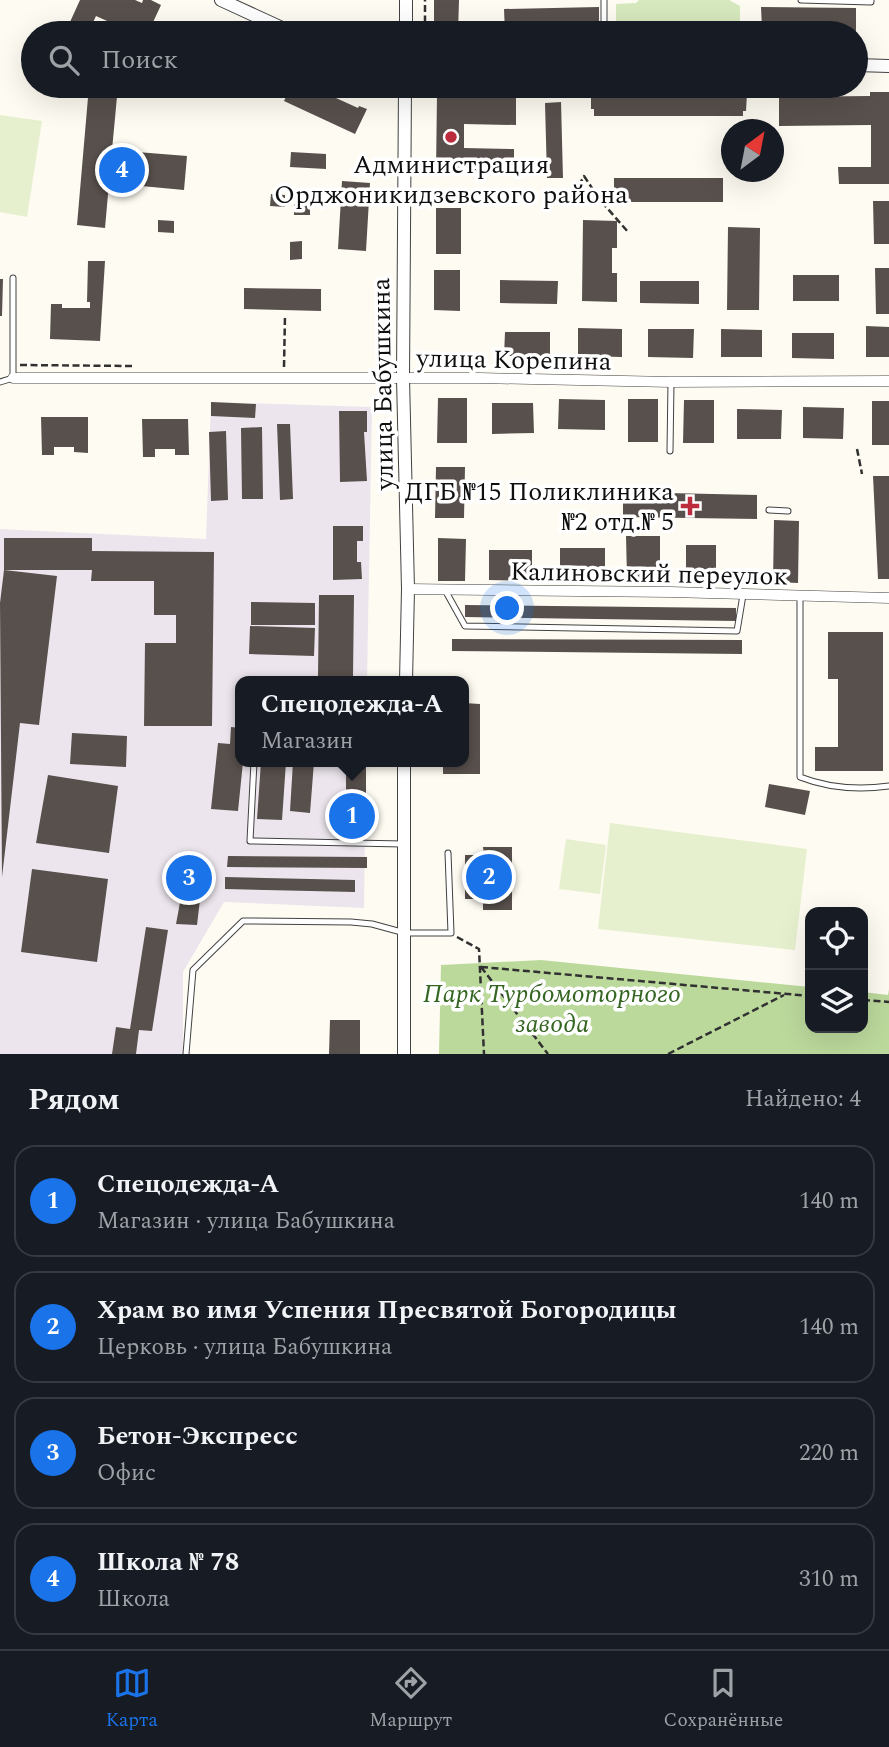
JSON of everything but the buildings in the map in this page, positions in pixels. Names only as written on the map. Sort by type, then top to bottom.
[{"type":"street","points":[[221,0],[267,21]]},
{"type":"street","points":[[406,0],[406,21]]},
{"type":"street","points":[[868,65],[889,66]]},
{"type":"street","name":"улица Бабушкина","points":[[405,98],[402,379],[408,589],[406,676]]},
{"type":"street","name":"улица Корепина","points":[[13,378],[889,381]]},
{"type":"street","name":"Калиновский переулок","points":[[408,589],[889,598]]},
{"type":"street","points":[[404,767],[404,1054]]},
{"type":"lane","points":[[604,0],[604,21]]},
{"type":"lane","points":[[801,0],[871,0]]},
{"type":"lane","points":[[0,382],[13,378],[13,278]]},
{"type":"lane","points":[[670,382],[670,451]]},
{"type":"lane","points":[[769,510],[788,511]]},
{"type":"lane","points":[[444,590],[465,626],[492,627],[737,631],[743,595]]},
{"type":"lane","points":[[800,598],[800,777],[820,785],[873,788],[889,786]]},
{"type":"lane","points":[[254,767],[250,841],[402,844]]},
{"type":"lane","points":[[186,1054],[194,970],[243,921],[351,922],[372,924],[405,933],[451,933],[448,853]]},
{"type":"path","points":[[425,0],[425,21]]},
{"type":"path","points":[[569,204],[584,176],[600,200],[629,233]]},
{"type":"path","points":[[284,367],[285,315]]},
{"type":"path","points":[[857,449],[862,474]]},
{"type":"path","points":[[451,933],[479,948],[484,1054]]},
{"type":"path","points":[[481,967],[805,996]]},
{"type":"path","points":[[481,967],[548,1054]]},
{"type":"path","points":[[668,1054],[786,994]]},
{"type":"path","points":[[868,1000],[889,1002]]},
{"type":"shaded area","points":[[211,402],[372,407],[367,676],[235,676],[235,767],[366,767],[364,908],[224,902],[183,972],[183,1054],[0,1054],[0,529],[206,539]]},
{"type":"green space","points":[[639,0],[729,0],[740,6],[740,21],[616,21],[616,4],[636,3]]},
{"type":"green space","points":[[0,115],[42,121],[27,217],[0,212]]},
{"type":"green space","points":[[610,823],[807,849],[795,950],[598,929]]},
{"type":"green space","points":[[566,839],[606,845],[600,894],[559,889]]},
{"type":"green space","name":"Парк Турбомоторного завода","points":[[541,960],[805,986],[805,1033],[868,1033],[868,993],[888,995],[889,989],[889,1054],[439,1054],[441,965]]},
{"type":"place","name":"Администрация Орджоникидзевского района","points":[[451,137]]},
{"type":"place","name":"Школа № 78","points":[[122,170]]},
{"type":"place","name":"ДГБ №15 Поликлиника №2 отд.№ 5","points":[[690,506]]},
{"type":"place","name":"Спецодежда-А","points":[[352,816]]},
{"type":"place","name":"Храм во имя Успения Пресвятой Богородицы","points":[[489,877]]},
{"type":"place","name":"Бетон-Экспресс","points":[[189,878]]}]
